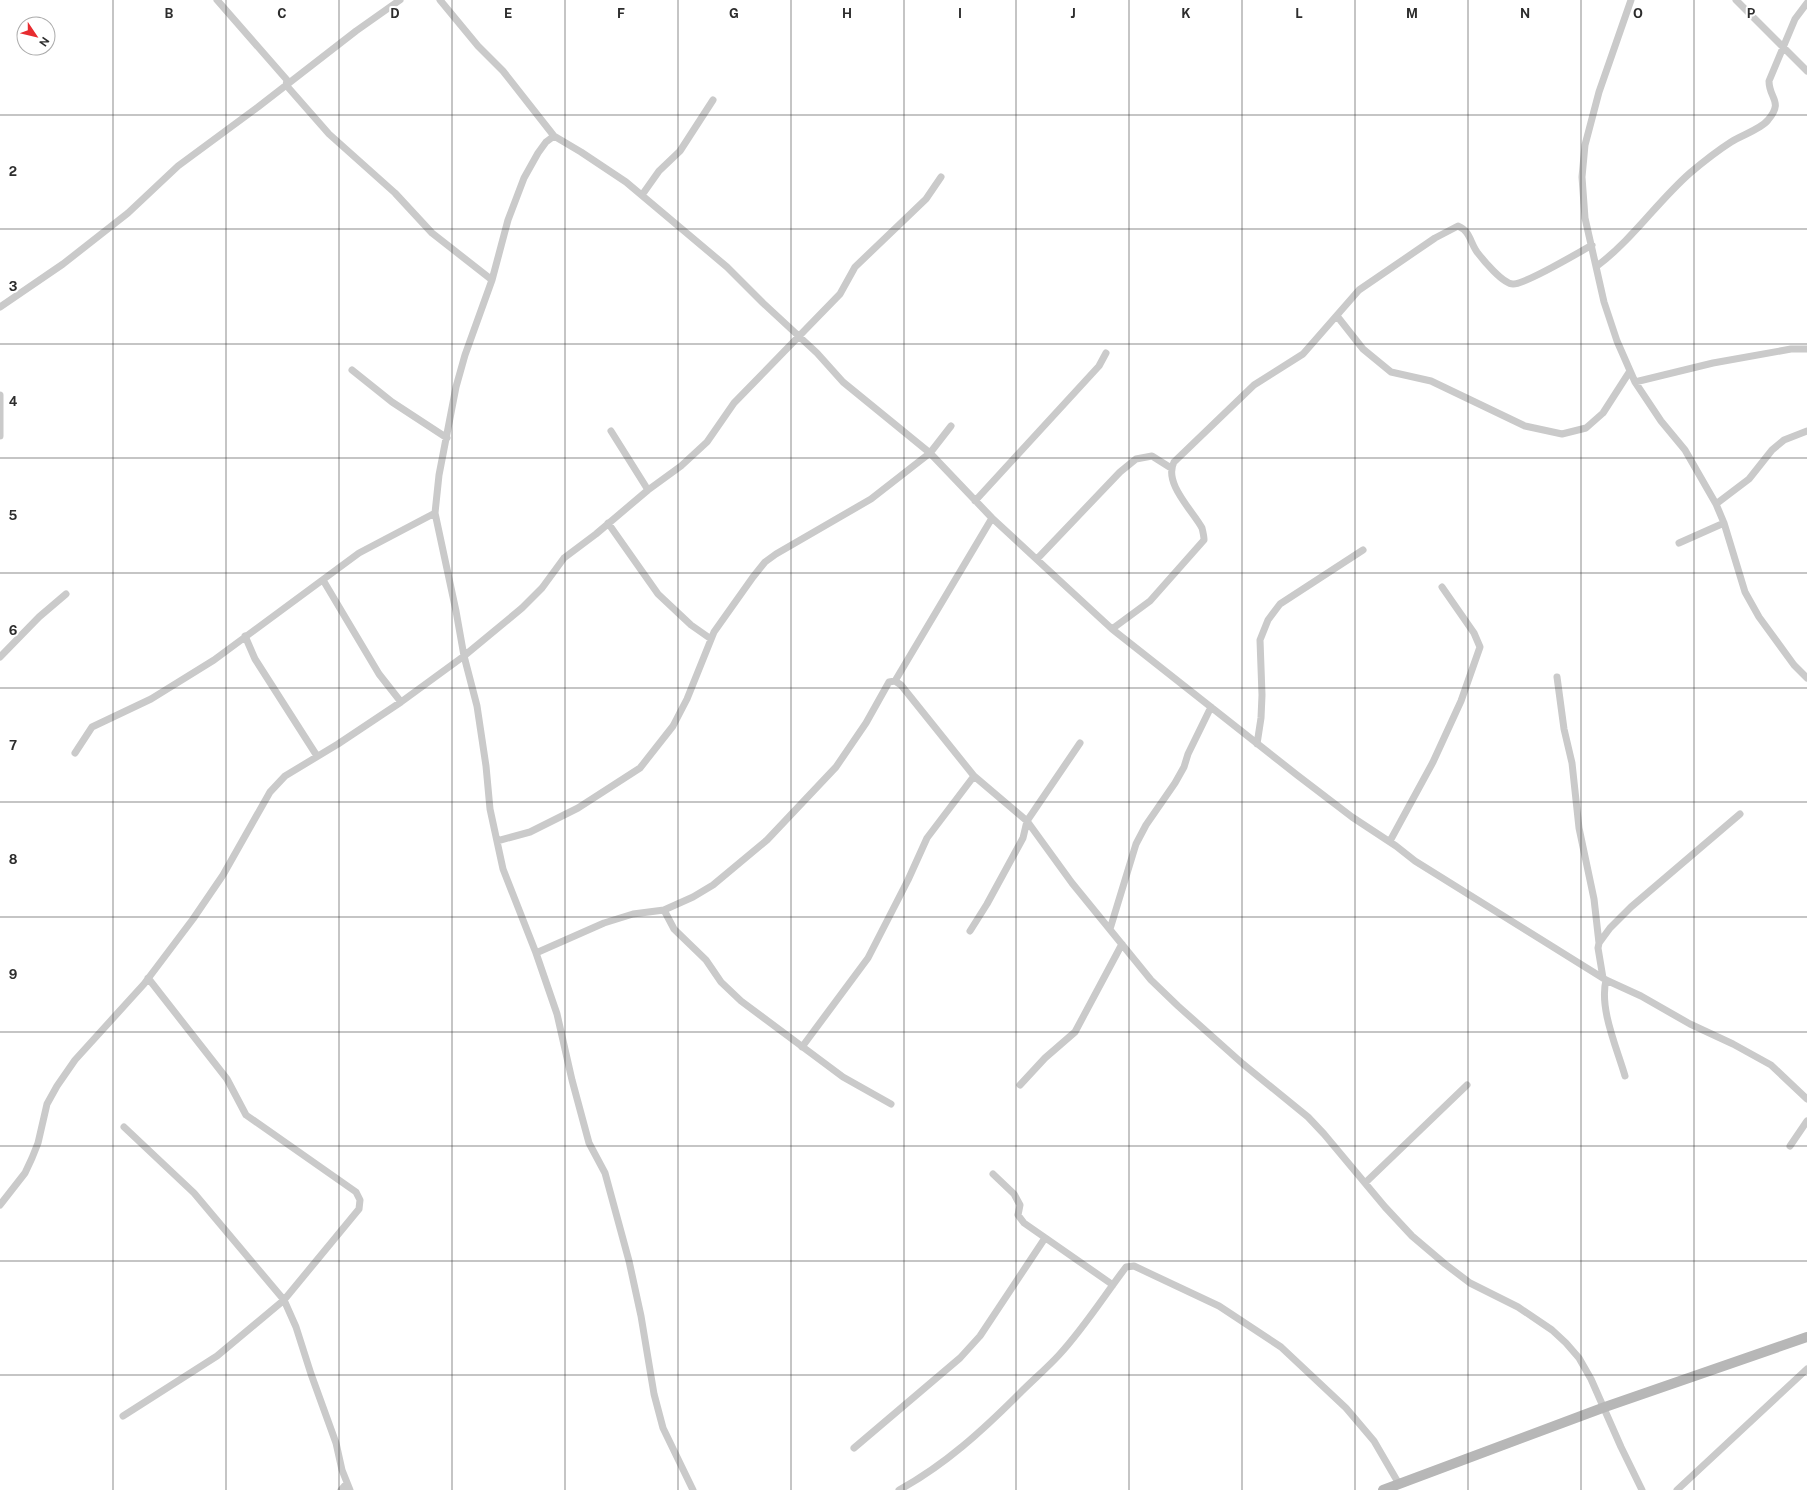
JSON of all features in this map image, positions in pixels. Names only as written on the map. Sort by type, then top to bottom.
[{"type":"main road","points":[[1383,1490],[1605,1407],[1807,1337]]},
{"type":"street","points":[[217,0],[287,80],[286,85],[329,134],[395,193],[432,233],[492,280]]},
{"type":"street","points":[[0,308],[63,264],[128,213],[178,166],[356,31],[400,0]]},
{"type":"street","points":[[440,0],[478,46],[503,71],[554,136],[603,166],[642,195],[727,267],[798,337],[817,353],[844,382],[930,453],[974,501],[1112,629],[1352,817],[1390,841],[1415,861],[1605,979],[1641,996],[1690,1024],[1733,1044],[1772,1065],[1807,1100]]},
{"type":"street","points":[[1631,0],[1599,92],[1584,146],[1582,177],[1585,218],[1606,309],[1617,341],[1635,382],[1661,421],[1685,450],[1716,504],[1724,523],[1745,592],[1759,617],[1794,665],[1807,678]]},
{"type":"street","points":[[1736,0],[1807,71]]},
{"type":"street","points":[[1597,266],[1613,254],[1632,236],[1688,175],[1730,142],[1760,127],[1768,120],[1776,108],[1776,99],[1769,89],[1769,81],[1795,19],[1807,3]]},
{"type":"street","points":[[642,195],[659,171],[680,151],[713,100]]},
{"type":"street","points":[[554,136],[546,142],[524,178],[508,220],[492,280],[465,355],[456,387],[439,475],[435,513],[464,656],[477,706],[486,766],[490,809],[503,869],[536,953],[557,1014],[572,1080],[589,1143],[605,1173],[629,1261],[641,1316],[654,1394],[663,1428],[693,1490]]},
{"type":"street","points":[[0,1205],[25,1173],[38,1143],[48,1104],[57,1086],[75,1060],[148,978],[214,890],[270,792],[285,776],[338,744],[401,702],[464,656],[522,608],[542,588],[564,558],[648,490],[681,466],[707,442],[734,403],[840,294],[855,267],[926,199],[941,177]]},
{"type":"street","points":[[1112,629],[1150,601],[1204,540],[1202,529],[1178,491],[1172,476],[1171,468],[1186,451],[1254,385],[1303,354],[1359,290],[1435,238],[1458,226],[1468,233],[1477,251],[1488,264],[1505,281],[1512,284],[1520,283],[1555,266],[1592,245]]},
{"type":"street","points":[[1337,316],[1363,349],[1391,372],[1431,381],[1525,426],[1562,434],[1586,428],[1604,413],[1630,371]]},
{"type":"street","points":[[1635,382],[1713,363],[1791,349],[1807,349]]},
{"type":"street","points":[[974,501],[1099,366],[1106,353]]},
{"type":"street","points":[[352,370],[392,402],[447,438]]},
{"type":"street","points":[[0,395],[0,436]]},
{"type":"street","points":[[497,841],[530,832],[578,808],[640,768],[673,726],[687,699],[711,639],[736,600],[766,562],[776,554],[871,499],[930,453],[951,426]]},
{"type":"street","points":[[611,431],[648,490]]},
{"type":"street","points":[[1716,504],[1749,479],[1772,450],[1784,440],[1807,431]]},
{"type":"street","points":[[1037,558],[1120,472],[1136,459],[1152,456],[1171,468]]},
{"type":"street","points":[[75,753],[92,727],[151,699],[214,660],[360,553],[435,513]]},
{"type":"street","points":[[895,681],[992,518]]},
{"type":"street","points":[[608,523],[658,594],[690,625],[711,639]]},
{"type":"street","points":[[1679,544],[1724,523]]},
{"type":"street","points":[[1257,744],[1261,718],[1262,695],[1260,640],[1268,620],[1280,604],[1363,550]]},
{"type":"street","points":[[323,580],[379,674],[401,702]]},
{"type":"street","points":[[1390,841],[1433,762],[1461,701],[1480,647],[1474,633],[1442,587]]},
{"type":"street","points":[[0,657],[39,617],[66,594]]},
{"type":"street","points":[[245,636],[255,659],[317,756]]},
{"type":"street","points":[[1557,677],[1564,729],[1572,763],[1580,828],[1594,899],[1599,943],[1598,948],[1605,979],[1604,996],[1606,1014],[1625,1076]]},
{"type":"street","points":[[536,953],[604,923],[633,914],[664,910],[693,897],[713,885],[767,840],[836,768],[866,723],[889,682],[895,681],[900,684],[974,776],[1027,821],[1072,883],[1151,980],[1178,1006],[1313,1123],[1412,1236],[1470,1283],[1518,1307],[1557,1334],[1579,1358],[1605,1407],[1621,1447],[1642,1490]]},
{"type":"street","points":[[1110,930],[1136,844],[1146,825],[1178,778],[1184,767],[1194,740],[1211,707]]},
{"type":"street","points":[[970,931],[987,904],[1023,838],[1027,821],[1080,743]]},
{"type":"street","points":[[802,1047],[868,958],[908,880],[927,838],[974,776]]},
{"type":"street","points":[[1599,943],[1610,928],[1631,907],[1740,814]]},
{"type":"street","points":[[664,910],[674,928],[706,960],[721,982],[741,1001],[843,1077],[891,1104]]},
{"type":"street","points":[[1020,1085],[1045,1058],[1075,1032],[1122,944]]},
{"type":"street","points":[[123,1416],[217,1356],[284,1300],[360,1209],[360,1200],[356,1192],[246,1115],[226,1079],[148,978]]},
{"type":"street","points":[[1365,1183],[1466,1085]]},
{"type":"street","points":[[1790,1146],[1807,1121]]},
{"type":"street","points":[[124,1127],[194,1193],[284,1300],[296,1327],[336,1443],[342,1470],[349,1486],[341,1490]]},
{"type":"street","points":[[993,1174],[1014,1194],[1020,1204],[1018,1215],[1024,1223],[1113,1285]]},
{"type":"street","points":[[854,1448],[932,1383],[965,1353],[980,1336],[1045,1238]]},
{"type":"street","points":[[899,1490],[917,1480],[958,1451],[996,1418],[1060,1354],[1126,1267],[1134,1266],[1219,1306],[1281,1347],[1346,1408],[1374,1441],[1399,1484]]},
{"type":"street","points":[[1677,1490],[1807,1369]]}]
